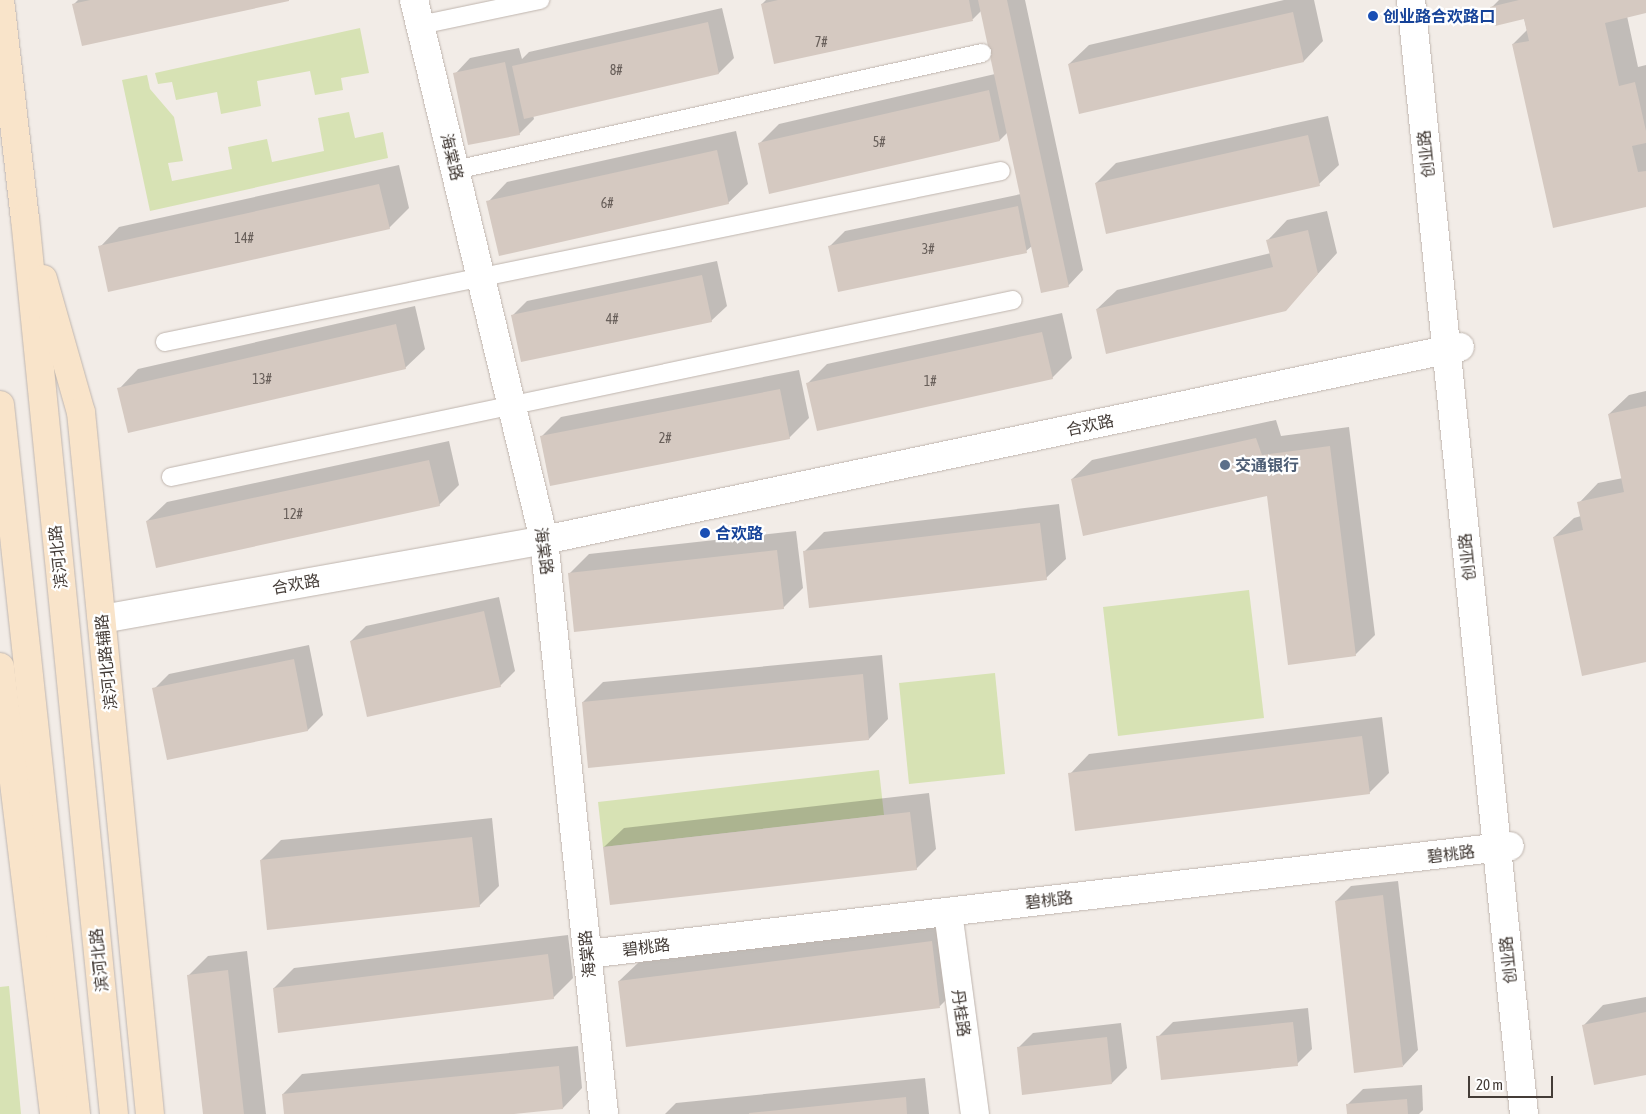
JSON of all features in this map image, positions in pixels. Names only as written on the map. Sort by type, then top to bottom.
[{"type":"main road","name":"滨河北路","points":[[0,0],[25,218],[114,1114]]},
{"type":"main road","name":"滨河北路辅路","points":[[25,218],[81,412],[150,1114]]},
{"type":"main road","points":[[0,409],[76,1114]]},
{"type":"main road","points":[[0,667],[54,1114]]},
{"type":"street","name":"创业路","points":[[1411,0],[1453,348]]},
{"type":"street","name":"创业路","points":[[1425,0],[1453,348],[1503,847],[1524,1114]]},
{"type":"street","name":"海棠路","points":[[417,12],[544,540],[604,1114]]},
{"type":"street","name":"合欢路","points":[[102,620],[544,540],[1453,348]]},
{"type":"street","name":"创业路","points":[[1503,847],[1538,1114]]},
{"type":"street","name":"碧桃路","points":[[587,954],[1503,847]]},
{"type":"street","name":"丹桂路","points":[[948,912],[975,1114]]},
{"type":"lane","points":[[417,12],[540,0]]},
{"type":"lane","points":[[455,170],[982,53]]},
{"type":"lane","points":[[165,342],[1001,171]]},
{"type":"lane","points":[[171,477],[1013,300]]},
{"type":"green space","points":[[360,28],[369,73],[341,78],[343,90],[315,95],[310,71],[257,81],[261,106],[221,114],[217,92],[176,100],[172,82],[158,84],[155,73]]},
{"type":"green space","points":[[147,75],[150,89],[174,117],[183,161],[168,163],[172,181],[232,169],[228,147],[267,139],[272,162],[324,151],[318,118],[349,112],[355,138],[383,132],[388,158],[150,211],[122,80]]},
{"type":"green space","points":[[1249,590],[1264,718],[1118,736],[1103,607]]},
{"type":"green space","points":[[995,673],[1005,774],[909,784],[899,683]]},
{"type":"green space","points":[[879,770],[884,815],[603,847],[598,802]]},
{"type":"green space","points":[[9,986],[21,1114],[0,1114],[0,987]]},
{"type":"building","points":[[90,0],[289,1],[82,46],[72,4]]},
{"type":"building","points":[[778,0],[969,0],[973,21],[774,64],[761,4]]},
{"type":"building","points":[[978,0],[1007,0],[1069,287],[1041,293]]},
{"type":"building","points":[[1519,0],[1646,0],[1646,13],[1605,23],[1619,86],[1635,82],[1646,131],[1646,143],[1632,146],[1638,172],[1646,171],[1646,207],[1553,228],[1512,44],[1529,41],[1524,19],[1495,26],[1490,7]]},
{"type":"building","points":[[1293,12],[1304,62],[1079,114],[1068,64]]},
{"type":"building","points":[[708,22],[719,74],[524,119],[512,66]]},
{"type":"building","points":[[505,62],[520,135],[468,145],[453,73]]},
{"type":"building","points":[[989,90],[1000,141],[769,194],[758,143]]},
{"type":"building","points":[[1308,135],[1320,186],[1106,234],[1095,183]]},
{"type":"building","points":[[717,150],[729,204],[499,256],[486,201]]},
{"type":"building","points":[[379,184],[390,229],[108,292],[98,246]]},
{"type":"building","points":[[1018,206],[1027,253],[838,292],[828,246]]},
{"type":"building","points":[[1308,230],[1318,274],[1286,311],[1106,354],[1096,309],[1273,267],[1266,240]]},
{"type":"building","points":[[702,275],[712,322],[521,362],[511,315]]},
{"type":"building","points":[[396,324],[406,369],[128,433],[117,388]]},
{"type":"building","points":[[1042,332],[1053,379],[817,431],[806,383]]},
{"type":"building","points":[[780,389],[790,439],[550,486],[540,436]]},
{"type":"building","points":[[1646,406],[1646,662],[1582,676],[1553,537],[1583,530],[1577,502],[1624,492],[1608,414]]},
{"type":"building","points":[[1256,438],[1262,455],[1330,446],[1356,656],[1288,665],[1267,496],[1083,536],[1071,479]]},
{"type":"building","points":[[429,460],[440,506],[156,568],[146,521]]},
{"type":"building","points":[[1040,523],[1047,580],[809,608],[803,551]]},
{"type":"building","points":[[777,550],[784,609],[574,632],[568,573]]},
{"type":"building","points":[[484,611],[501,687],[367,717],[350,641]]},
{"type":"building","points":[[294,659],[308,731],[167,760],[152,688]]},
{"type":"building","points":[[863,674],[869,740],[588,768],[582,702]]},
{"type":"building","points":[[1362,736],[1370,794],[1075,831],[1068,773]]},
{"type":"building","points":[[910,812],[917,870],[610,905],[603,847]]},
{"type":"building","points":[[472,837],[480,907],[267,930],[260,860]]},
{"type":"building","points":[[1383,895],[1403,1067],[1354,1073],[1335,901]]},
{"type":"building","points":[[932,941],[940,1008],[626,1047],[618,981]]},
{"type":"building","points":[[548,954],[554,999],[278,1033],[273,988]]},
{"type":"building","points":[[228,970],[244,1114],[203,1114],[187,975]]},
{"type":"building","points":[[1646,1012],[1646,1075],[1594,1085],[1582,1025]]},
{"type":"building","points":[[1293,1022],[1298,1066],[1161,1080],[1156,1036]]},
{"type":"building","points":[[1107,1037],[1112,1084],[1022,1095],[1017,1047]]},
{"type":"building","points":[[559,1066],[563,1109],[514,1114],[284,1114],[282,1094]]},
{"type":"building","points":[[906,1097],[907,1114],[749,1114],[749,1113]]},
{"type":"building","points":[[1407,1099],[1408,1114],[1347,1114],[1346,1104]]},
{"type":"place","name":"创业路合欢路口","points":[[1373,16]]},
{"type":"place","name":"交通银行","points":[[1225,465]]},
{"type":"place","name":"合欢路","points":[[705,533]]}]
